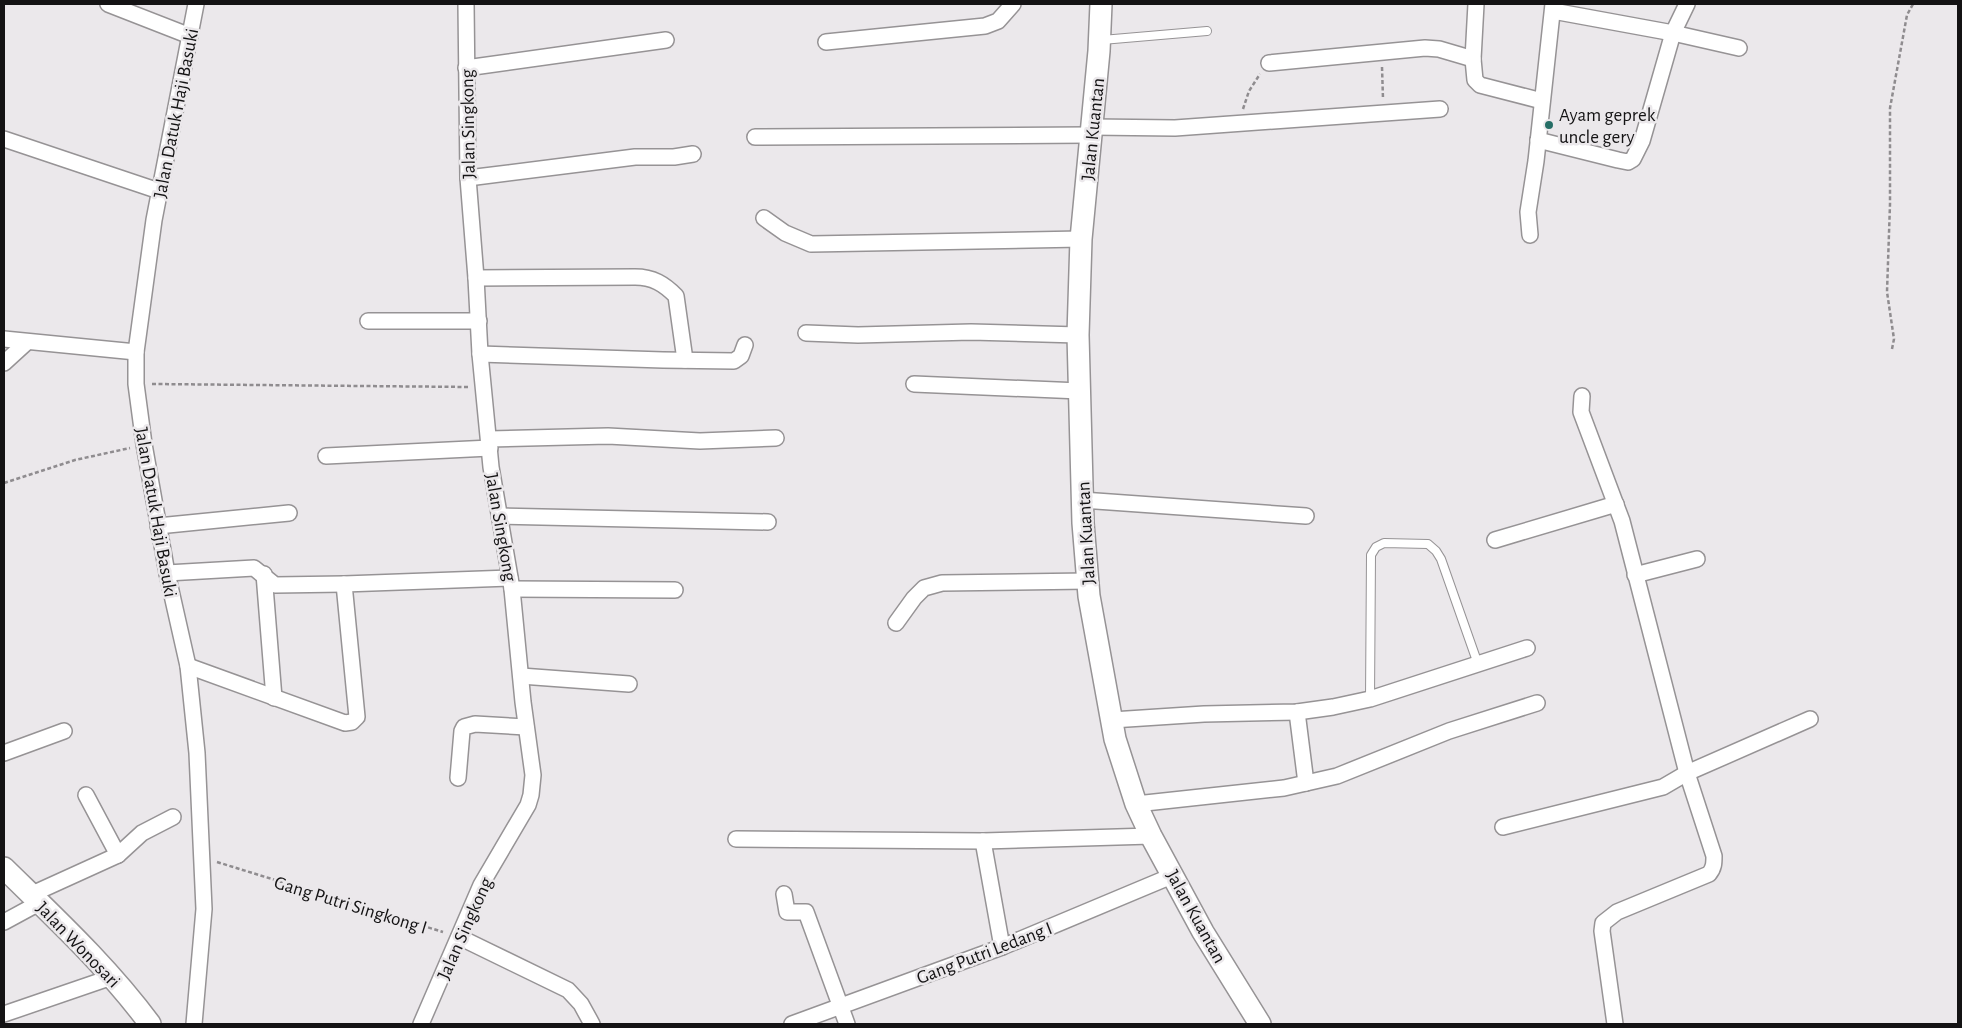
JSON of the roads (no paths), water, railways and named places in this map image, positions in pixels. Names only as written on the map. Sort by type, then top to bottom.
[{"type":"street","points":[[108,4],[190,36]]},
{"type":"street","name":"Jalan Datuk Haji Basuki","points":[[194,1024],[204,909],[197,753],[188,666],[167,573],[144,444],[136,384],[136,352],[159,191],[196,4]]},
{"type":"street","name":"Jalan Singkong","points":[[421,1024],[481,885],[528,805],[531,795],[532,774],[511,584],[491,467],[480,354],[468,178],[466,4]]},
{"type":"street","points":[[826,42],[985,26],[998,21],[1013,4]]},
{"type":"street","name":"Jalan Kuantan","points":[[1101,4],[1100,40],[1081,239],[1078,335],[1082,500],[1088,581],[1096,640],[1126,778],[1136,804],[1151,836],[1204,932],[1260,1024]]},
{"type":"street","points":[[1476,4],[1473,59],[1475,80],[1480,85],[1542,101]]},
{"type":"street","points":[[1538,140],[1628,162],[1633,159],[1642,141],[1673,33],[1687,4]]},
{"type":"street","points":[[1530,235],[1528,212],[1553,7],[1739,48]]},
{"type":"street","points":[[466,68],[666,40]]},
{"type":"street","points":[[1269,63],[1432,48],[1473,59]]},
{"type":"street","points":[[755,137],[1175,128],[1440,109]]},
{"type":"street","points":[[4,139],[159,191]]},
{"type":"street","points":[[468,178],[635,157],[674,157],[693,154]]},
{"type":"street","points":[[764,218],[785,233],[811,244],[1081,239]]},
{"type":"street","points":[[476,278],[648,277],[669,288],[676,296],[685,360]]},
{"type":"street","points":[[368,321],[479,321]]},
{"type":"street","points":[[806,333],[971,332],[1078,335]]},
{"type":"street","points":[[4,339],[136,352]]},
{"type":"street","points":[[4,362],[27,342]]},
{"type":"street","points":[[480,354],[685,360],[739,359],[745,345]]},
{"type":"street","points":[[914,384],[1080,391]]},
{"type":"street","points":[[1582,396],[1581,412],[1616,504],[1687,773],[1714,856],[1713,870],[1710,874],[1617,912],[1605,919],[1602,931],[1616,1024]]},
{"type":"street","points":[[326,456],[608,436],[700,442],[776,438]]},
{"type":"street","points":[[1082,500],[1306,516]]},
{"type":"street","points":[[1496,540],[1616,504]]},
{"type":"street","points":[[158,526],[289,513]]},
{"type":"street","points":[[499,516],[768,522]]},
{"type":"street","points":[[1635,575],[1697,559]]},
{"type":"street","points":[[167,573],[254,568],[264,574],[275,585],[511,584],[675,590]]},
{"type":"street","points":[[264,574],[274,698]]},
{"type":"street","points":[[896,623],[914,598],[924,588],[942,583],[1088,581]]},
{"type":"street","points":[[188,666],[345,723],[352,722],[357,717],[344,584]]},
{"type":"street","points":[[1112,720],[1204,714],[1297,712],[1333,707],[1370,698],[1527,648]]},
{"type":"street","points":[[521,676],[629,684]]},
{"type":"street","points":[[1136,804],[1284,788],[1337,776],[1449,731],[1537,703]]},
{"type":"street","points":[[1297,712],[1306,783]]},
{"type":"street","points":[[1503,827],[1650,792],[1672,783],[1687,773],[1810,719]]},
{"type":"street","points":[[458,778],[462,731],[464,727],[475,724],[526,727]]},
{"type":"street","points":[[4,753],[64,732]]},
{"type":"street","points":[[86,795],[118,855]]},
{"type":"street","points":[[4,922],[34,899],[118,855],[142,833],[173,817]]},
{"type":"street","points":[[736,839],[983,841],[1151,836]]},
{"type":"street","points":[[983,841],[1002,947]]},
{"type":"street","name":"Jalan Wonosari","points":[[4,868],[112,977],[150,1024]]},
{"type":"street","name":"Gang Putri Ledang I","points":[[792,1024],[1002,947],[1174,875]]},
{"type":"street","points":[[784,894],[787,912],[806,912],[847,1024]]},
{"type":"street","points":[[459,937],[568,990],[581,1004],[592,1024]]},
{"type":"street","points":[[4,1014],[112,977]]},
{"type":"lane","points":[[1100,40],[1207,31]]},
{"type":"lane","points":[[1370,698],[1371,555],[1376,547],[1384,543],[1428,544],[1436,551],[1478,664]]},
{"type":"place","name":"Ayam geprek uncle gery","points":[[1549,125]]}]
